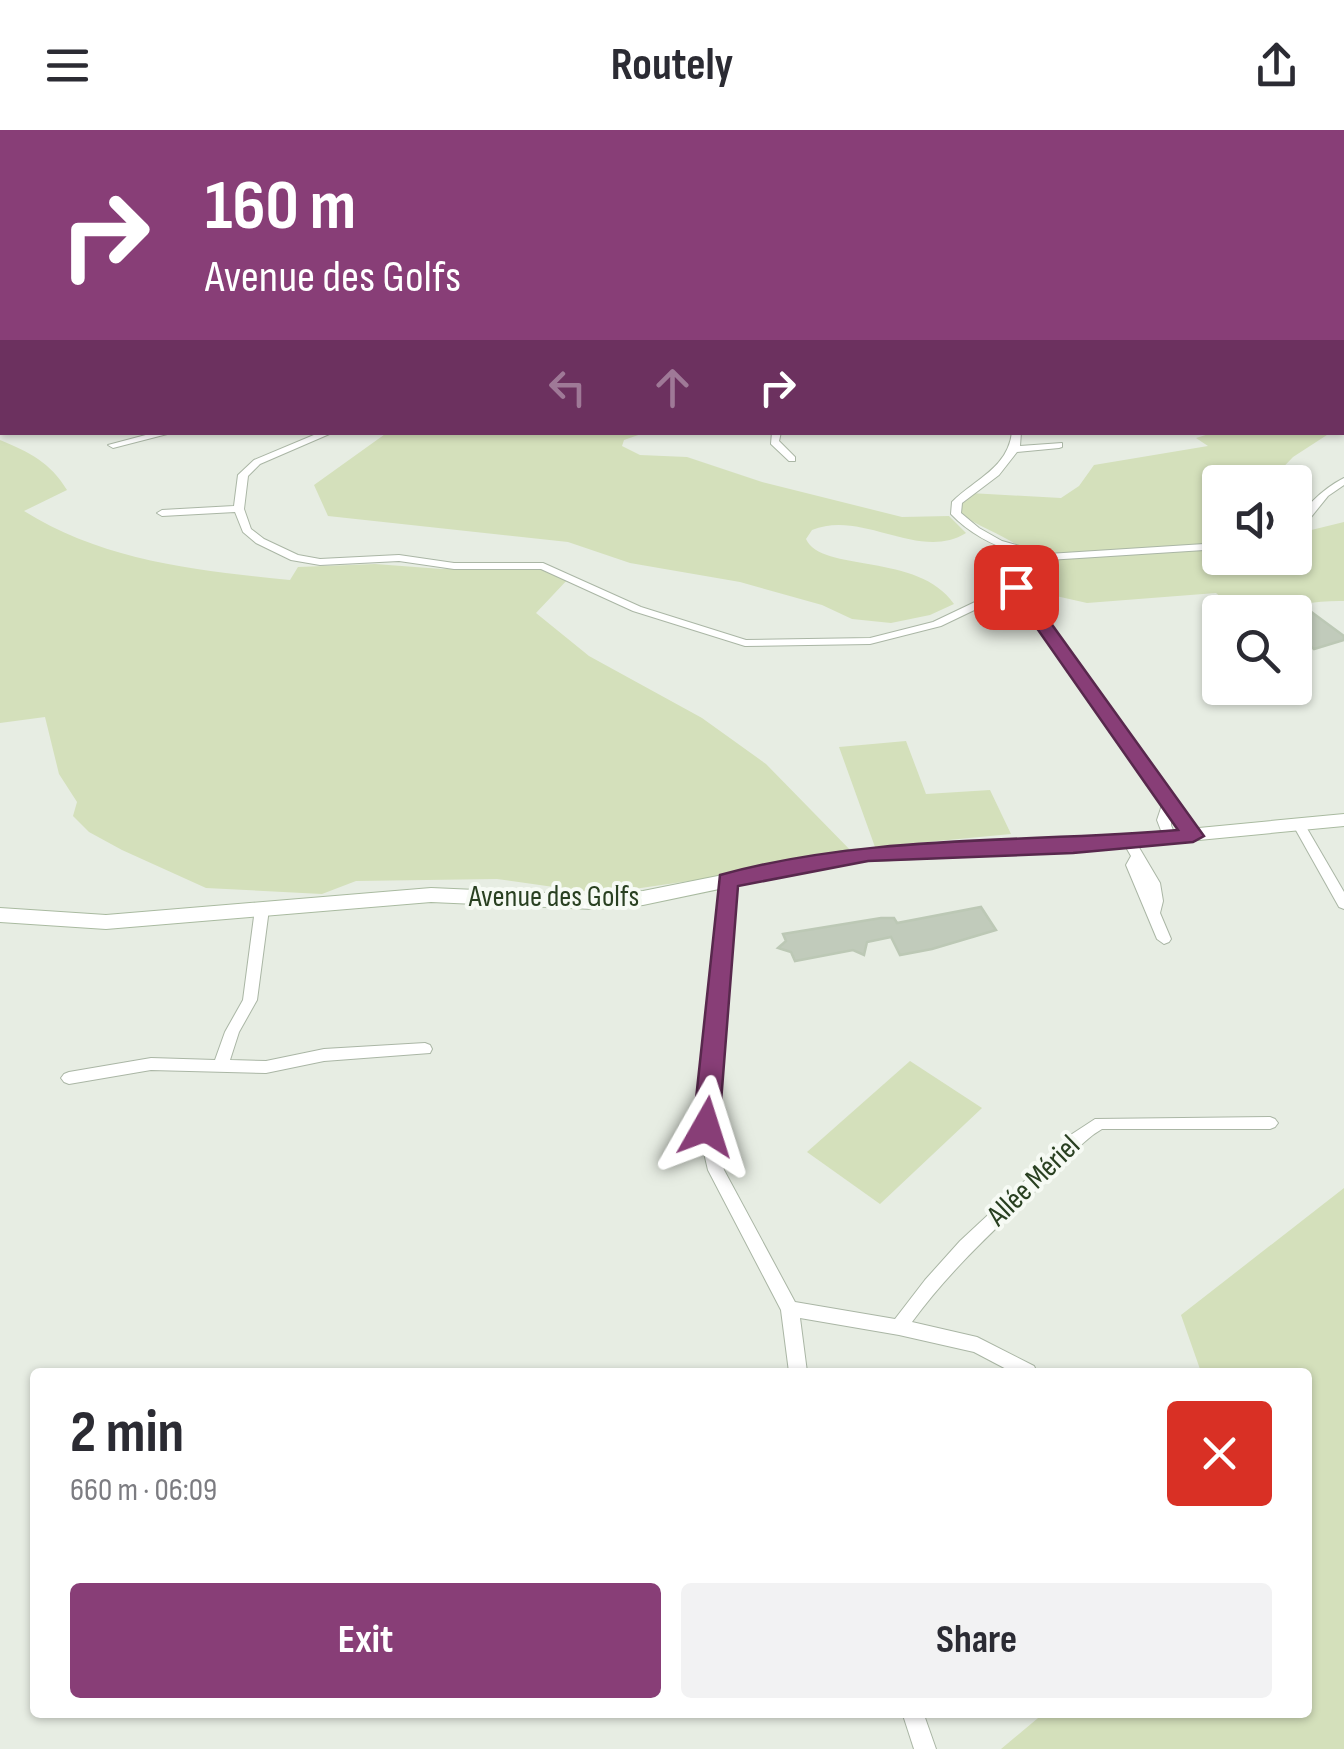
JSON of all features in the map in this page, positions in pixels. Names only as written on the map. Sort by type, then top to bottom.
[{"type":"main road","name":"Avenue des Golfs","points":[[0,915],[92,922],[431,895],[593,902],[642,898],[868,854],[1133,849],[1170,838],[1344,820]]},
{"type":"street","points":[[112,446],[158,435]]},
{"type":"street","points":[[323,435],[256,462],[243,475],[239,509],[243,523],[254,537],[296,558],[320,562],[399,558],[454,566],[543,566],[636,609],[753,644],[870,640],[937,624],[1016,587],[1024,580],[1033,555]]},
{"type":"street","points":[[776,435],[774,442],[792,459]]},
{"type":"street","points":[[1017,435],[1015,449],[1004,464],[962,496],[955,508],[967,525],[1033,555],[1084,556],[1202,547]]},
{"type":"street","points":[[1015,449],[1060,445]]},
{"type":"street","points":[[1312,510],[1344,481]]},
{"type":"street","points":[[162,513],[239,509]]},
{"type":"street","points":[[1016,587],[1193,836]]},
{"type":"street","points":[[1168,803],[1163,813],[1170,838]]},
{"type":"street","points":[[1299,824],[1344,904]]},
{"type":"street","points":[[1133,849],[1133,864],[1164,939]]},
{"type":"street","points":[[728,880],[706,1127],[716,1170],[790,1310],[797,1368]]},
{"type":"street","points":[[220,1067],[232,1032],[250,1000],[262,909]]},
{"type":"street","points":[[68,1078],[150,1064],[266,1067],[324,1055],[425,1049]]},
{"type":"street","name":"Allée Mériel","points":[[899,1327],[930,1283],[986,1224],[1047,1170],[1078,1134],[1100,1124],[1270,1123]]},
{"type":"street","points":[[790,1310],[899,1327],[977,1346],[1020,1368]]},
{"type":"street","points":[[914,1718],[925,1749]]},
{"type":"green space","points":[[384,435],[638,435],[624,440],[622,446],[640,455],[687,457],[762,482],[902,517],[949,516],[966,533],[929,542],[851,526],[831,525],[812,530],[806,539],[815,549],[918,577],[938,588],[954,604],[930,615],[891,623],[852,619],[822,605],[740,582],[630,563],[568,542],[328,516],[314,485]]},
{"type":"green space","points":[[1327,435],[1285,465],[1202,465],[1202,575],[1312,575],[1312,530],[1344,522],[1344,601],[1312,603],[1312,595],[1216,593],[1087,603],[1025,589],[1023,585],[1037,564],[1031,556],[960,513],[961,502],[970,493],[1061,498],[1079,486],[1094,465],[1208,446],[1196,438]]},
{"type":"green space","points":[[0,440],[38,459],[67,490],[24,511],[86,542],[152,561],[290,580],[298,567],[375,564],[442,569],[534,565],[569,578],[536,613],[589,656],[702,718],[766,764],[857,857],[620,891],[582,891],[497,879],[356,881],[322,894],[206,888],[122,850],[89,832],[73,816],[77,802],[59,774],[45,717],[0,723]]},
{"type":"green space","points":[[906,741],[926,794],[990,790],[1011,834],[875,847],[839,747]]},
{"type":"green space","points":[[910,1061],[982,1108],[880,1204],[807,1152]]},
{"type":"green space","points":[[1344,1188],[1344,1749],[1001,1749],[1038,1718],[1312,1718],[1312,1368],[1200,1368],[1181,1315]]},
{"type":"building","points":[[1312,612],[1344,636],[1344,640],[1314,649]]},
{"type":"building","points":[[981,907],[996,930],[932,949],[900,955],[891,937],[867,942],[864,955],[853,950],[795,961],[791,952],[778,948],[786,941],[783,934],[881,918],[894,918],[897,923]]},
{"type":"route","points":[[706,1127],[728,880],[868,854],[1073,846],[1193,836],[1016,587]]}]
